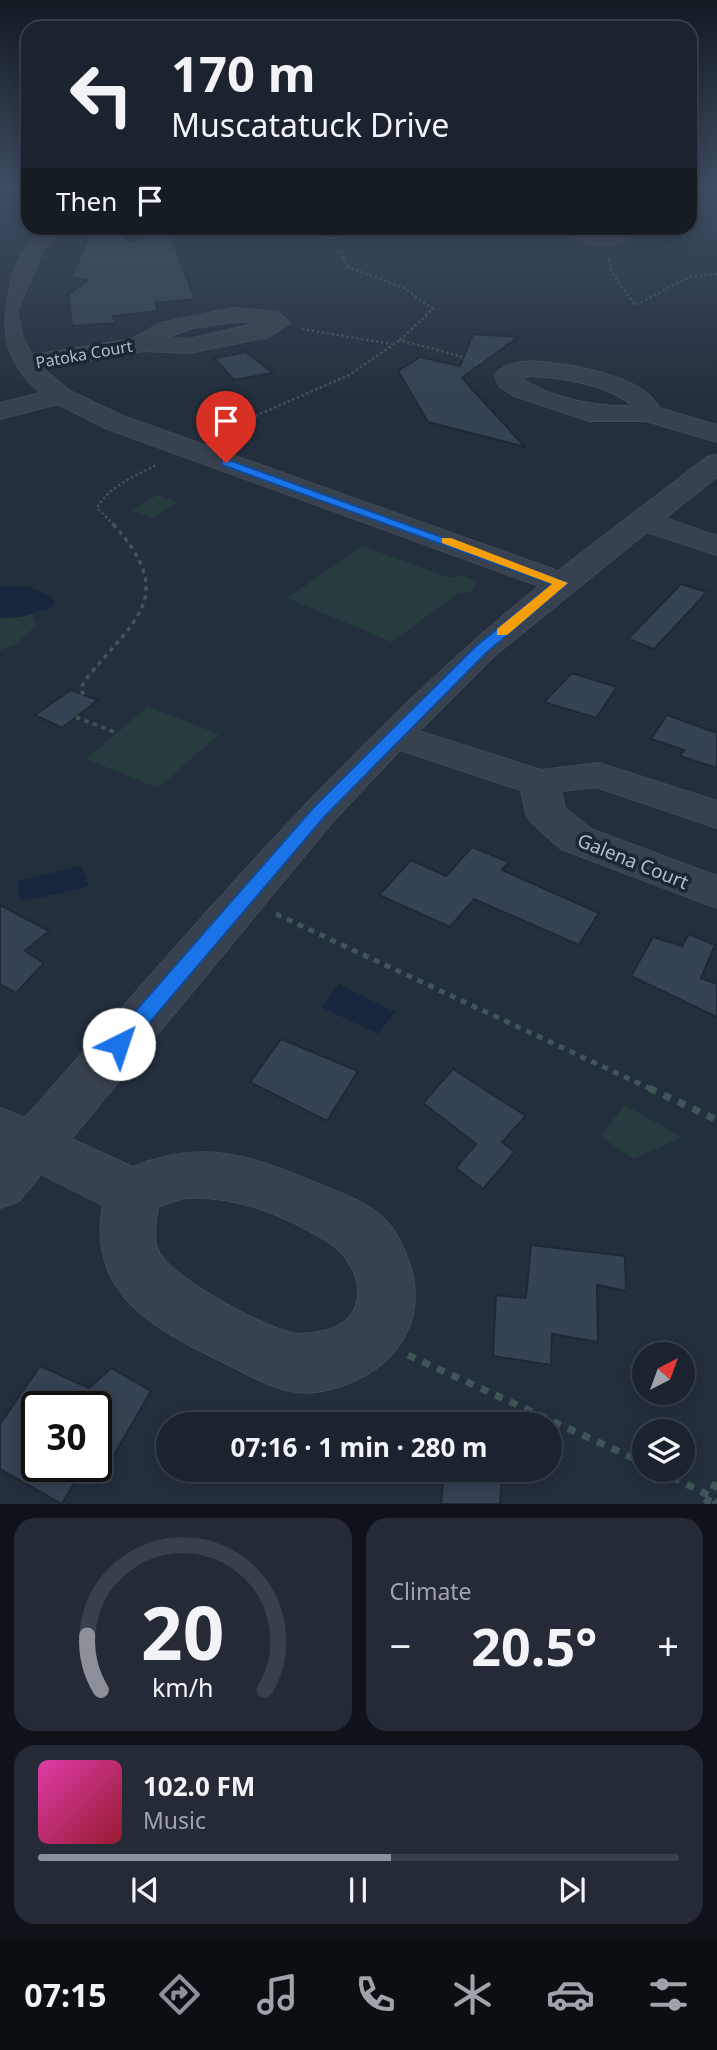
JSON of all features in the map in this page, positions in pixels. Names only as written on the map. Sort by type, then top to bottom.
[{"type":"street","points":[[12,268],[6,312],[11,338],[24,364],[61,396],[114,422],[562,583]]},
{"type":"street","name":"Patoka Court","points":[[24,364],[144,344],[189,346],[261,332],[277,325]]},
{"type":"street","points":[[513,371],[524,368],[549,369],[618,387],[642,400],[648,413],[717,434]]},
{"type":"street","points":[[2,414],[61,396]]},
{"type":"street","points":[[134,1193],[126,1239],[140,1274],[179,1309],[287,1362],[319,1362],[335,1358],[350,1353],[376,1333],[388,1309],[387,1282],[382,1262],[368,1240],[329,1213],[242,1177],[214,1175],[168,1178],[134,1193],[10,1154],[244,899],[320,811],[393,735],[481,650],[562,583],[717,463]]},
{"type":"street","points":[[642,520],[717,546]]},
{"type":"street","points":[[393,735],[539,783],[581,775],[599,775],[717,815]]},
{"type":"street","name":"Galena Court","points":[[539,783],[546,814],[576,839],[717,893]]},
{"type":"path","points":[[83,695],[81,687],[88,676],[136,623],[144,599],[144,573],[134,548],[124,533],[97,505],[113,490],[184,448],[349,375],[400,340],[433,309],[419,295],[386,277],[348,267],[344,258]]},
{"type":"path","points":[[608,258],[612,273],[635,305],[690,277],[717,274]]},
{"type":"path","points":[[277,325],[392,344]]},
{"type":"path","points":[[400,340],[513,371]]},
{"type":"path","points":[[76,717],[117,733]]},
{"type":"path","points":[[244,899],[717,1120]]},
{"type":"path","points":[[369,1338],[632,1458]]},
{"type":"path","points":[[708,1500],[717,1480]]},
{"type":"path","points":[[678,1482],[717,1504]]},
{"type":"green space","points":[[157,495],[178,502],[153,518],[132,511]]},
{"type":"green space","points":[[363,546],[450,578],[463,575],[477,583],[471,592],[458,593],[392,642],[287,598]]},
{"type":"green space","points":[[32,614],[37,625],[16,644],[0,650],[0,618]]},
{"type":"green space","points":[[148,707],[219,734],[158,788],[86,759]]},
{"type":"green space","points":[[624,1105],[682,1137],[634,1159],[601,1137]]},
{"type":"water","points":[[0,586],[30,587],[51,596],[54,602],[51,608],[21,617],[0,618]]},
{"type":"water","points":[[81,866],[89,886],[21,902],[17,881]]},
{"type":"water","points":[[339,984],[395,1012],[378,1034],[321,1007]]},
{"type":"building","points":[[79,258],[179,258],[195,299],[155,303],[159,311],[113,316],[116,323],[72,326],[68,295],[88,280],[71,277]]},
{"type":"building","points":[[473,334],[518,337],[462,378],[525,447],[428,422],[398,371],[420,357],[460,366]]},
{"type":"building","points":[[246,352],[273,373],[234,380],[214,358]]},
{"type":"building","points":[[681,584],[707,592],[654,649],[628,639]]},
{"type":"building","points":[[572,673],[617,687],[596,718],[544,702]]},
{"type":"building","points":[[71,690],[98,700],[62,728],[35,715]]},
{"type":"building","points":[[667,715],[717,733],[717,768],[680,756],[684,750],[651,739]]},
{"type":"building","points":[[472,847],[509,862],[502,870],[599,913],[579,945],[474,899],[450,927],[379,895],[411,860],[446,876]]},
{"type":"building","points":[[0,905],[49,931],[25,951],[44,963],[16,993],[0,984]]},
{"type":"building","points":[[689,934],[715,945],[701,978],[717,984],[717,1017],[631,976],[653,937],[682,946]]},
{"type":"building","points":[[281,1039],[358,1071],[327,1121],[250,1082]]},
{"type":"building","points":[[453,1069],[526,1116],[502,1142],[515,1152],[483,1189],[456,1168],[476,1144],[423,1103]]},
{"type":"building","points":[[531,1245],[625,1256],[626,1291],[597,1285],[598,1342],[552,1334],[551,1365],[493,1356],[496,1295],[526,1298]]},
{"type":"building","points":[[40,1366],[89,1388],[111,1368],[151,1391],[112,1458],[112,1391],[23,1391]]},
{"type":"building","points":[[21,1394],[21,1481],[0,1469],[0,1424]]},
{"type":"building","points":[[23,1482],[75,1482],[62,1504]]},
{"type":"building","points":[[443,1482],[502,1482],[500,1504],[441,1504]]},
{"type":"slow traffic","points":[[447,541],[562,583],[502,632]]},
{"type":"route","points":[[119,1044],[320,811],[393,735],[481,650],[562,583],[226,463]]}]
